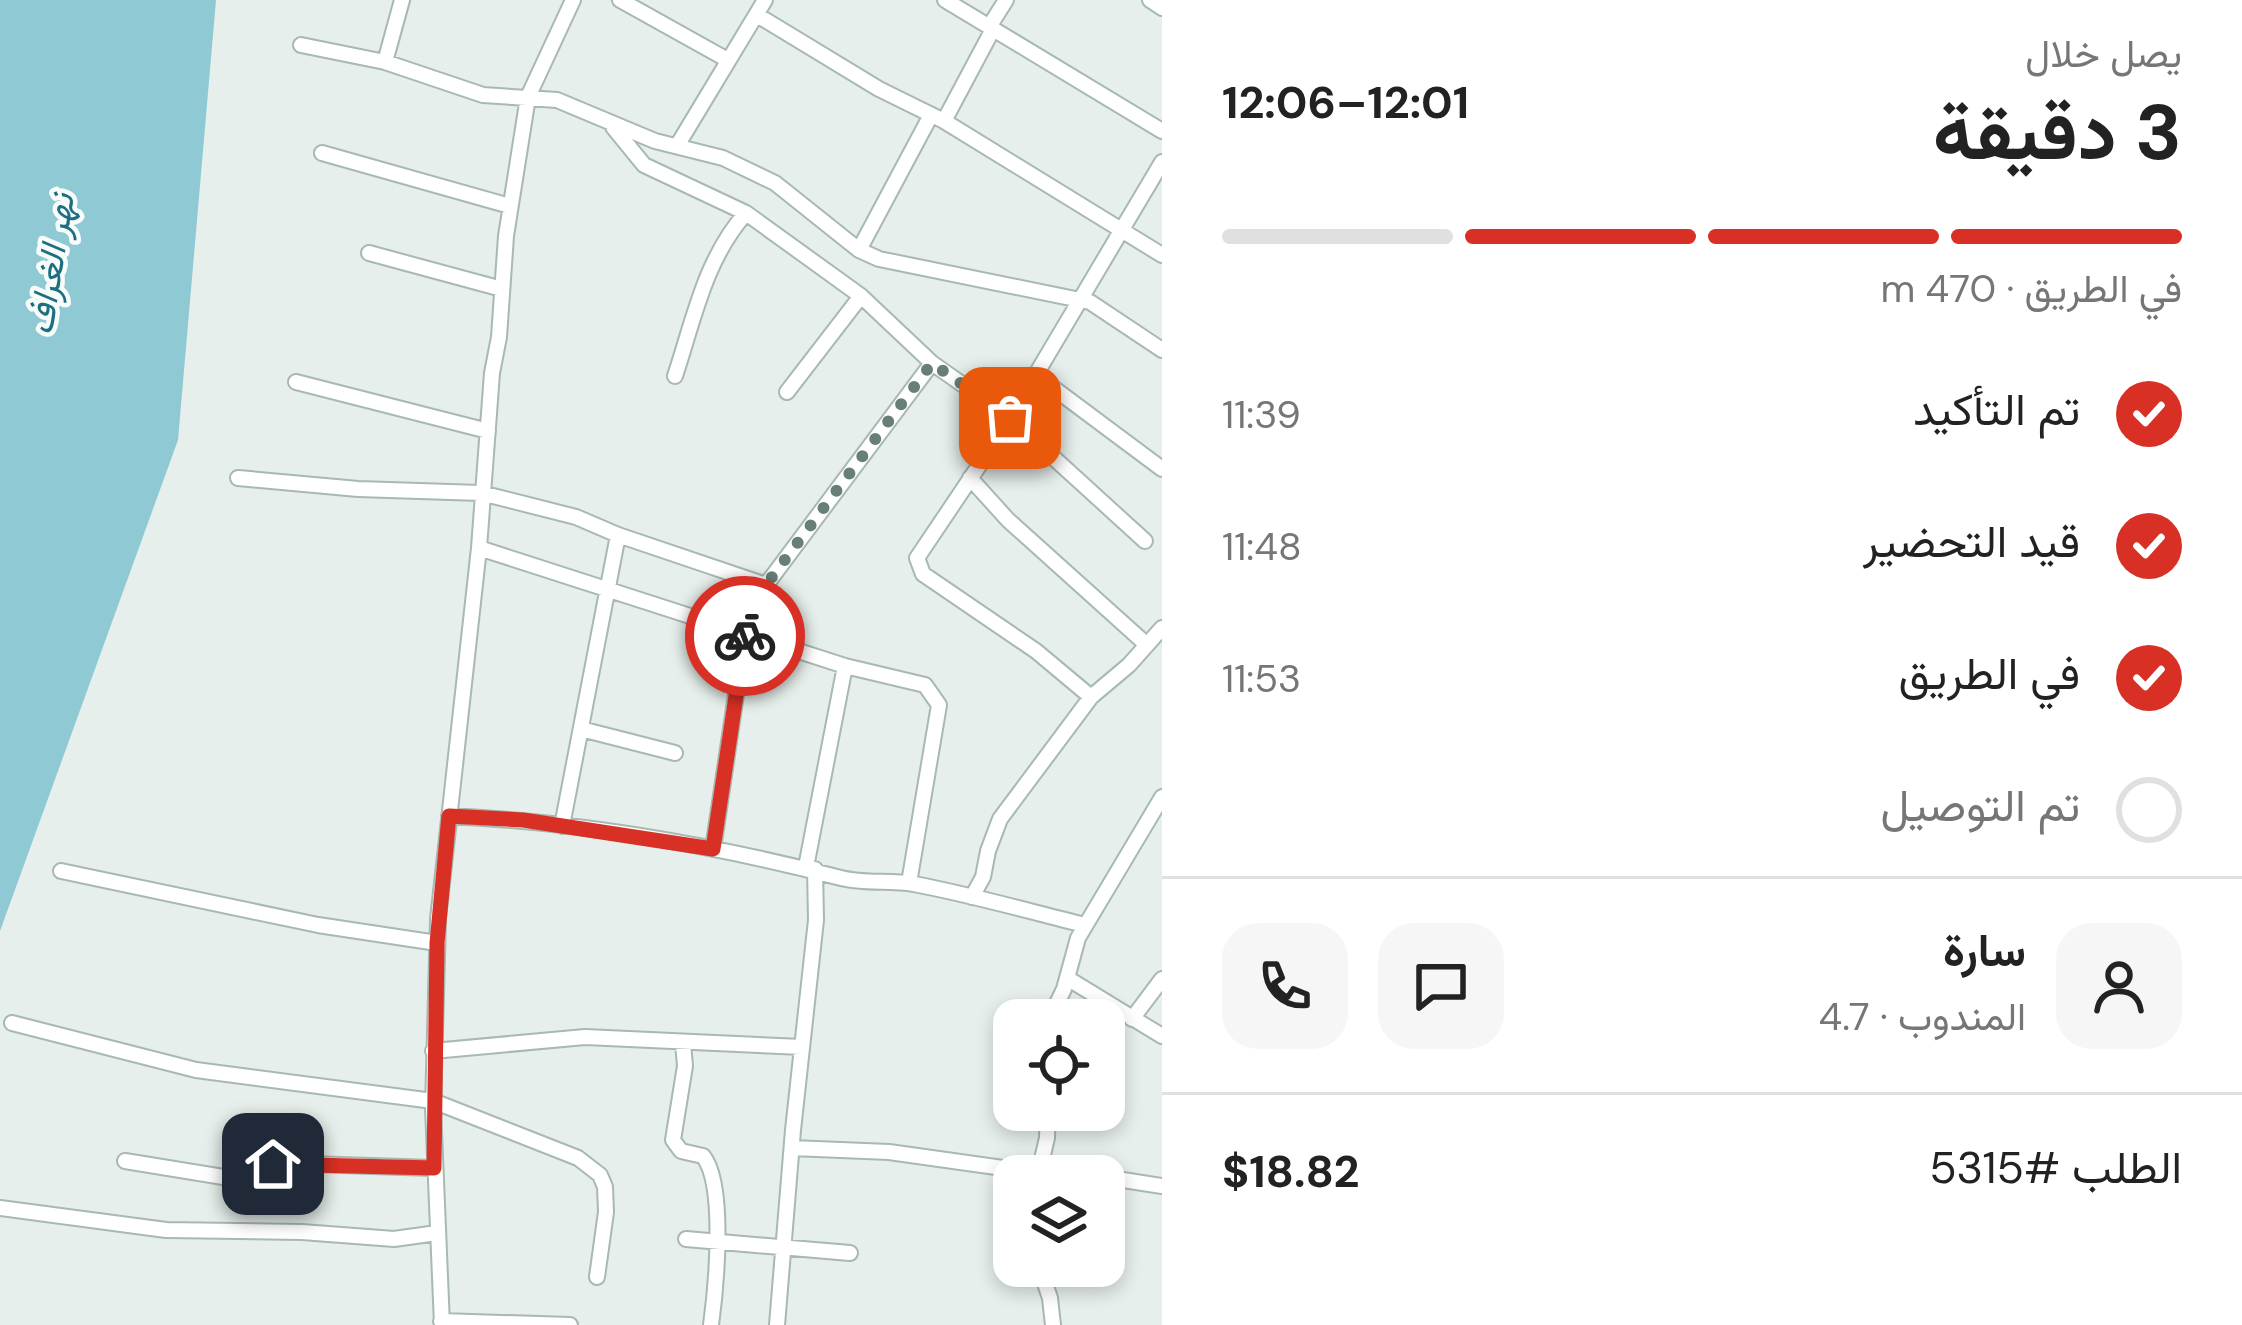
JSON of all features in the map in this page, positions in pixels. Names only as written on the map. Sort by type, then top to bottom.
[{"type":"street","points":[[385,62],[403,0]]},
{"type":"street","points":[[570,1325],[441,1323],[433,1051],[437,943],[510,206],[528,97],[573,0]]},
{"type":"street","points":[[620,0],[726,59]]},
{"type":"street","points":[[677,146],[765,0]]},
{"type":"street","points":[[945,0],[1162,130]]},
{"type":"street","points":[[859,250],[1006,0]]},
{"type":"street","points":[[1150,0],[1162,8]]},
{"type":"street","points":[[757,15],[938,118],[1162,255]]},
{"type":"street","points":[[301,44],[385,62],[460,90],[557,100],[611,124],[750,168],[859,250],[900,265],[1100,305],[1162,350]]},
{"type":"street","points":[[611,124],[644,165],[746,213],[861,296],[932,363],[1010,418],[1145,541]]},
{"type":"street","points":[[322,153],[510,206]]},
{"type":"street","points":[[1091,697],[1036,651],[942,589],[919,569],[919,552],[1010,418],[1162,162]]},
{"type":"street","points":[[675,376],[710,268],[724,238],[746,213]]},
{"type":"street","points":[[369,254],[502,289]]},
{"type":"street","points":[[788,392],[861,296]]},
{"type":"street","points":[[713,849],[745,634],[766,585],[932,363]]},
{"type":"street","points":[[1036,375],[1162,469]]},
{"type":"street","points":[[296,382],[488,431]]},
{"type":"street","points":[[238,478],[481,493],[576,517],[766,585]]},
{"type":"street","points":[[970,478],[1008,520],[1147,645]]},
{"type":"street","points":[[562,826],[618,535]]},
{"type":"street","points":[[479,548],[845,666],[926,685],[939,705],[909,883]]},
{"type":"street","points":[[972,897],[1000,819],[1091,697],[1162,628]]},
{"type":"street","points":[[777,1325],[816,920],[810,868],[845,666]]},
{"type":"street","points":[[581,729],[675,753]]},
{"type":"street","points":[[1058,999],[1085,925],[1162,797]]},
{"type":"street","points":[[449,816],[562,826],[713,849],[810,868],[845,880],[909,883],[1085,925]]},
{"type":"street","points":[[61,871],[318,925],[437,943]]},
{"type":"street","points":[[1067,978],[1162,1036]]},
{"type":"street","points":[[1132,1019],[1162,979]]},
{"type":"street","points":[[12,1023],[196,1070],[433,1101],[578,1158],[600,1175],[607,1196],[597,1277]]},
{"type":"street","points":[[433,1051],[549,1038],[802,1047]]},
{"type":"street","points":[[683,1043],[685,1066],[674,1140],[677,1149],[703,1156],[709,1164],[718,1240],[711,1325]]},
{"type":"street","points":[[791,1148],[908,1154],[993,1167]]},
{"type":"street","points":[[125,1161],[254,1182],[264,1179],[269,1166],[278,1163],[434,1168]]},
{"type":"street","points":[[1125,1180],[1162,1186]]},
{"type":"street","points":[[0,1208],[166,1230],[394,1239],[437,1233]]},
{"type":"street","points":[[686,1239],[850,1253]]},
{"type":"street","points":[[1046,1287],[1053,1325]]},
{"type":"water","name":"نهر الغراف","points":[[0,0],[216,0],[178,440],[0,931]]},
{"type":"way so far","points":[[745,636],[766,585],[932,363],[1010,418]]},
{"type":"route","points":[[273,1164],[434,1168],[438,919],[449,816],[523,820],[713,849],[745,636]]}]
